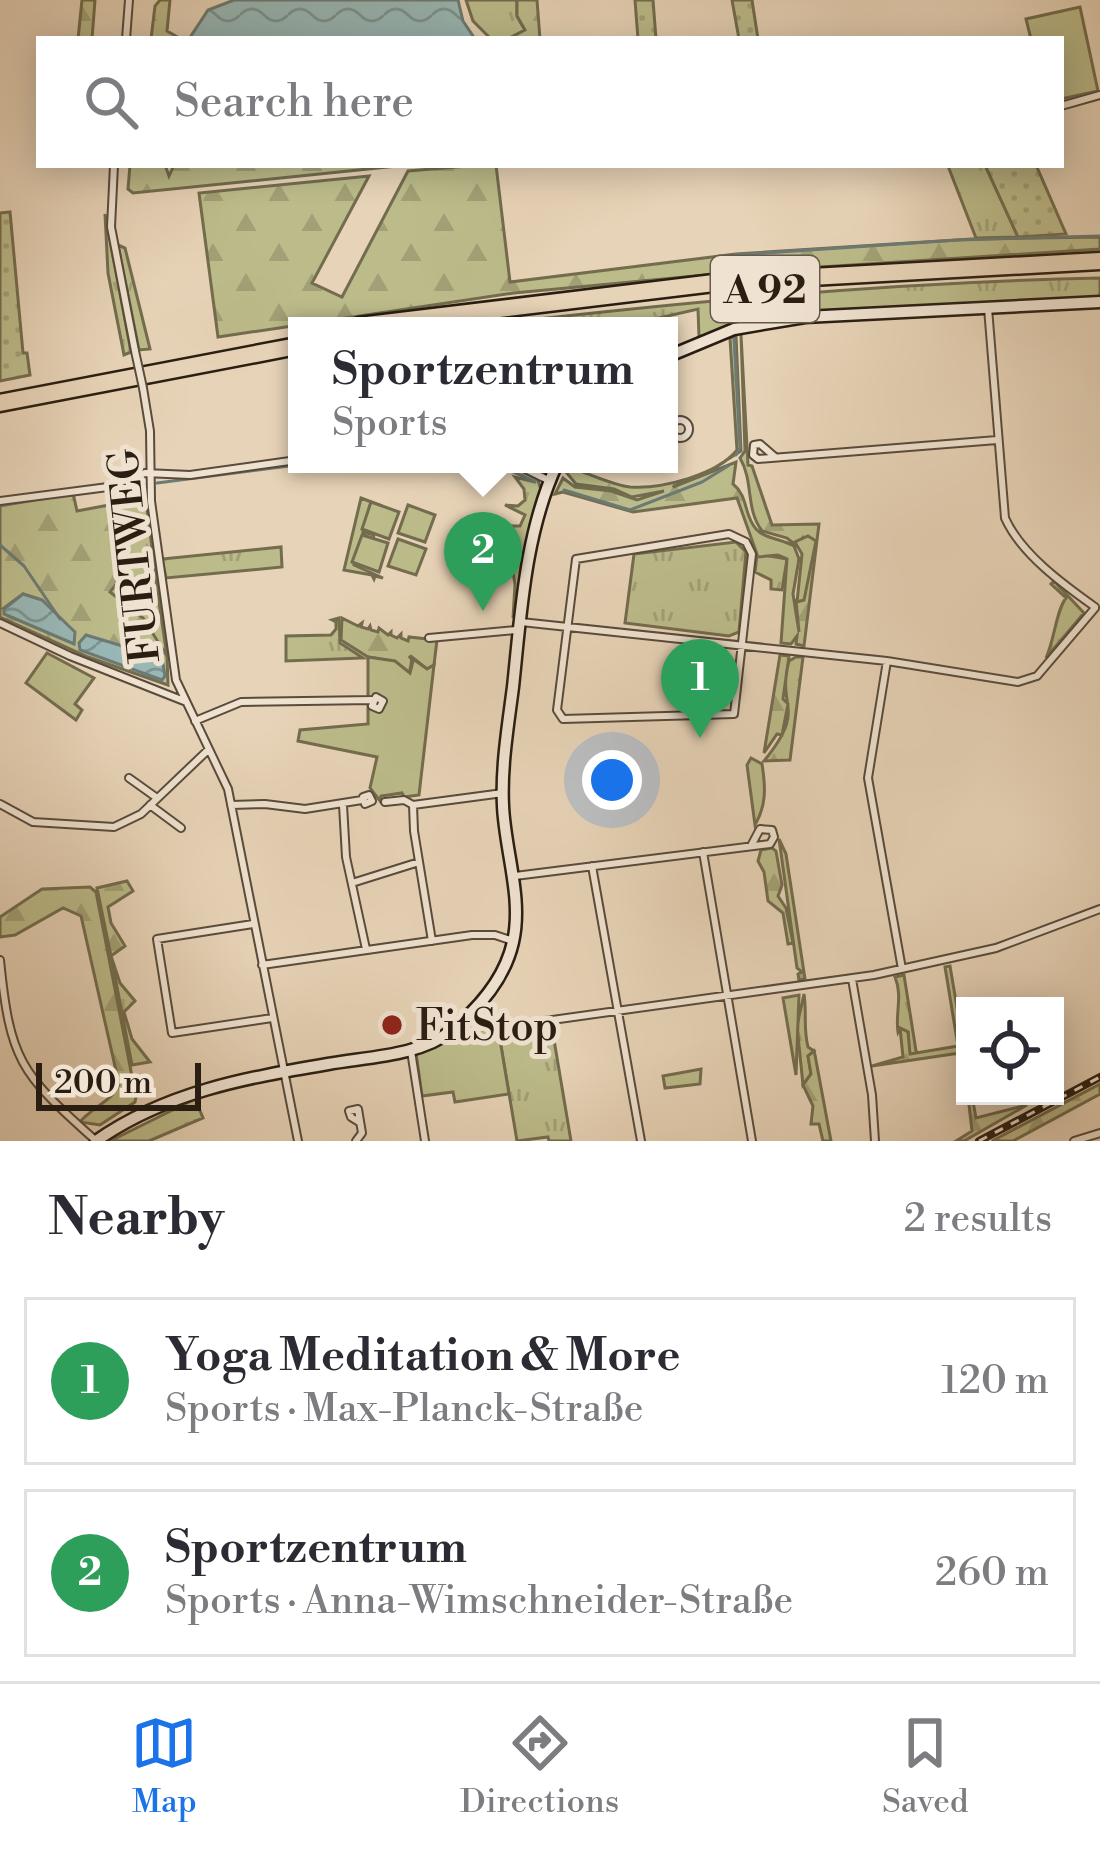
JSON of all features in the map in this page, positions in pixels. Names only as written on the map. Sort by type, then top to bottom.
[{"type":"highway","name":"A 92","points":[[424,317],[722,282],[1100,261]]},
{"type":"highway","name":"A 92","points":[[506,317],[706,293],[893,279],[1100,272]]},
{"type":"highway","points":[[0,393],[288,338]]},
{"type":"highway","points":[[0,403],[288,348]]},
{"type":"main road","points":[[678,352],[708,337],[776,320],[1100,302]]},
{"type":"main road","points":[[99,1140],[174,1099],[223,1083],[424,1043],[450,1032],[498,978],[513,941],[516,911],[503,793],[520,626],[533,534],[556,473]]},
{"type":"street","points":[[126,36],[129,0]]},
{"type":"street","points":[[1064,105],[1100,95]]},
{"type":"street","name":"FURTWEG","points":[[114,168],[111,226],[143,388],[176,680],[232,806],[298,1141]]},
{"type":"street","points":[[429,638],[520,626],[566,626],[887,661],[995,680],[1027,681],[1037,676],[1098,607],[1012,534],[1003,505],[988,308]]},
{"type":"street","points":[[775,457],[997,440]]},
{"type":"street","points":[[0,502],[108,487],[151,473],[190,475],[288,461]]},
{"type":"street","points":[[533,473],[551,482]]},
{"type":"street","points":[[729,534],[746,542],[752,554],[736,709],[730,716],[563,719],[557,710],[566,626],[576,559],[729,534]]},
{"type":"street","points":[[0,623],[185,702]]},
{"type":"street","points":[[887,661],[868,778],[902,969]]},
{"type":"street","points":[[166,693],[176,680]]},
{"type":"street","points":[[196,721],[241,702],[372,700]]},
{"type":"street","points":[[0,805],[33,822],[110,827],[135,819],[209,750]]},
{"type":"street","points":[[129,778],[181,828]]},
{"type":"street","points":[[385,802],[404,800],[413,805],[503,793]]},
{"type":"street","points":[[232,806],[305,809],[362,800]]},
{"type":"street","points":[[413,805],[432,941]]},
{"type":"street","points":[[344,806],[346,857],[367,951]]},
{"type":"street","points":[[512,876],[752,844]]},
{"type":"street","points":[[703,852],[752,1141]]},
{"type":"street","points":[[352,883],[419,862]]},
{"type":"street","points":[[592,866],[641,1141]]},
{"type":"street","points":[[469,1014],[493,1025],[852,979],[996,948],[1100,909]]},
{"type":"street","points":[[253,924],[157,939],[172,1033],[272,1018]]},
{"type":"street","points":[[261,965],[482,934],[513,941]]},
{"type":"street","points":[[0,960],[18,1056],[43,1093],[99,1140]]},
{"type":"street","points":[[852,979],[875,1141]]},
{"type":"street","points":[[410,1048],[425,1141]]},
{"type":"street","points":[[356,1141],[362,1133],[359,1122]]},
{"type":"street","points":[[1074,1141],[1100,1132]]},
{"type":"green space","points":[[82,0],[95,0],[92,36],[78,36]]},
{"type":"green space","points":[[160,0],[170,0],[167,31],[176,36],[151,36]]},
{"type":"green space","points":[[466,0],[517,0],[517,16],[525,30],[514,36],[488,36],[473,21]]},
{"type":"green space","points":[[517,0],[537,0],[540,36],[514,36],[525,30],[517,16]]},
{"type":"green space","points":[[635,0],[653,0],[656,36],[638,36]]},
{"type":"green space","points":[[732,0],[752,0],[758,36],[738,36]]},
{"type":"green space","points":[[1080,7],[1098,91],[1064,98],[1064,36],[1030,36],[1026,19]]},
{"type":"green space","points":[[130,168],[166,168],[169,176],[173,168],[378,168],[133,193],[128,189]]},
{"type":"green space","points":[[496,168],[510,282],[736,254],[972,239],[1100,237],[1100,249],[727,273],[514,293],[353,317],[288,317],[288,327],[218,337],[199,193],[369,176],[312,283],[342,297],[408,171]]},
{"type":"green space","points":[[949,168],[986,168],[1018,237],[976,238]]},
{"type":"green space","points":[[986,168],[1037,168],[1066,234],[1018,237]]},
{"type":"green space","points":[[10,212],[23,353],[27,353],[30,375],[0,381],[0,213]]},
{"type":"green space","points":[[105,214],[131,352],[124,355],[108,273]]},
{"type":"green space","points":[[118,245],[125,248],[150,349],[139,350]]},
{"type":"green space","points":[[1100,278],[1100,299],[801,314],[748,322],[699,337],[698,309],[663,317],[559,317],[788,294]]},
{"type":"green space","points":[[741,335],[748,465],[772,525],[819,524],[804,646],[796,644],[797,636],[791,644],[781,643],[787,559],[758,557],[737,498],[633,512],[563,492],[555,494],[563,478],[575,487],[637,500],[664,491],[632,497],[614,489],[576,484],[567,473],[586,473],[630,487],[673,483],[716,467],[673,487],[736,462],[733,484],[756,529],[794,546],[799,559],[793,594],[799,632],[796,601],[804,593],[802,539],[797,546],[762,531],[740,458],[745,451]]},
{"type":"green space","points":[[736,336],[741,451],[717,466],[737,450],[730,338]]},
{"type":"green space","points":[[517,473],[538,480],[541,490],[513,618],[515,584],[508,541],[502,540],[510,537],[511,526],[520,526],[525,515],[505,505],[518,506],[525,500],[515,477],[535,482]]},
{"type":"green space","points":[[137,480],[146,501],[159,602],[153,603],[121,578],[167,656],[168,685],[88,657],[0,617],[0,503],[73,493],[77,511],[109,505],[107,489]],"holes":[[[23,594],[42,600],[56,616],[4,608]]]},
{"type":"green space","points":[[361,498],[382,506],[371,502],[363,532],[374,535],[373,539],[363,535],[354,565],[383,578],[344,570]]},
{"type":"green space","points":[[371,502],[399,512],[389,539],[362,529]]},
{"type":"green space","points":[[408,505],[435,515],[425,542],[398,533]]},
{"type":"green space","points":[[362,535],[388,543],[379,572],[352,562]]},
{"type":"green space","points":[[808,536],[816,541],[804,600],[797,602],[802,554],[795,542]]},
{"type":"green space","points":[[398,539],[426,549],[416,575],[388,566]]},
{"type":"green space","points":[[736,542],[746,552],[739,632],[729,636],[625,623],[634,554]]},
{"type":"green space","points":[[281,547],[282,567],[166,578],[162,559]]},
{"type":"green space","points":[[757,554],[787,559],[782,590],[771,589],[771,580],[755,572]]},
{"type":"green space","points":[[121,578],[152,603],[159,602],[167,656],[143,618],[110,592]]},
{"type":"green space","points":[[1054,581],[1084,613],[1046,658],[1066,598],[1051,584]]},
{"type":"green space","points":[[339,618],[340,643],[363,658],[286,661],[286,636],[331,635],[336,629],[332,620]]},
{"type":"green space","points":[[342,618],[397,638],[401,634],[408,641],[409,637],[437,640],[434,665],[427,669],[412,657],[410,673],[391,661],[368,657],[341,640]]},
{"type":"green space","points":[[47,653],[94,678],[75,704],[82,710],[76,720],[26,683]]},
{"type":"green space","points":[[780,655],[789,656],[783,699],[788,704],[782,735],[777,734],[764,753]]},
{"type":"green space","points":[[409,656],[427,669],[434,665],[419,795],[381,796],[380,801],[370,788],[377,757],[298,741],[300,730],[368,724],[368,657],[395,661],[410,673],[413,661]]},
{"type":"green space","points":[[803,657],[790,760],[764,761],[785,729],[786,677],[789,661]]},
{"type":"green space","points":[[751,758],[762,764],[764,781],[763,804],[755,825],[747,765]]},
{"type":"green space","points":[[779,839],[786,854],[805,979],[799,980],[802,972],[797,968]]},
{"type":"green space","points":[[772,848],[782,885],[778,896],[786,908],[793,943],[788,944],[783,913],[768,901],[758,861],[761,850]]},
{"type":"green space","points":[[127,881],[133,891],[108,907],[111,923],[125,946],[111,956],[97,888]]},
{"type":"green space","points":[[90,887],[96,892],[136,1097],[100,1125],[80,1122],[119,1084],[81,916],[63,908],[15,935],[0,937],[0,917],[42,889]]},
{"type":"green space","points":[[111,956],[120,983],[135,1001],[124,1012],[132,1039],[150,1062],[132,1065]]},
{"type":"green space","points":[[950,966],[956,1002],[956,1034],[945,967]]},
{"type":"green space","points":[[904,975],[919,1054],[909,1054],[908,1032],[900,1028],[898,1032],[895,977]]},
{"type":"green space","points":[[804,994],[808,1047],[814,1051],[808,1056],[811,1074],[803,1085],[797,1026]]},
{"type":"green space","points":[[799,995],[796,1075],[783,998]]},
{"type":"green space","points":[[468,1026],[499,1034],[509,1094],[455,1102],[453,1092],[422,1096],[416,1053]]},
{"type":"green space","points":[[552,1028],[571,1141],[549,1141],[548,1137],[517,1141],[499,1034]]},
{"type":"green space","points":[[900,1028],[908,1032],[910,1054],[956,1046],[956,1054],[872,1066],[903,1057]]},
{"type":"green space","points":[[814,1051],[831,1141],[823,1141],[819,1124],[811,1124],[813,1106],[803,1085],[811,1074],[808,1056]]},
{"type":"green space","points":[[701,1069],[700,1084],[665,1088],[663,1076]]},
{"type":"green space","points":[[1100,1084],[1100,1094],[1013,1141],[992,1141],[1064,1105]]},
{"type":"green space","points":[[195,1099],[203,1118],[149,1141],[110,1141]]},
{"type":"green space","points":[[969,1105],[974,1105],[976,1118],[1027,1105],[964,1141],[956,1141],[972,1131]]},
{"type":"water","points":[[234,0],[458,0],[473,36],[191,36],[208,10]]},
{"type":"water","points":[[23,594],[42,600],[75,632],[74,644],[4,614]]},
{"type":"water","points":[[86,635],[162,658],[165,676],[162,680],[80,650]]},
{"type":"waterway","points":[[728,272],[727,264],[734,255],[1100,236]]},
{"type":"waterway","points":[[734,339],[740,448],[736,455]]},
{"type":"waterway","points":[[157,483],[288,466]]},
{"type":"waterway","points":[[564,490],[630,510],[702,482],[728,466]]},
{"type":"waterway","points":[[516,473],[535,482]]},
{"type":"waterway","points":[[143,485],[148,484]]},
{"type":"waterway","points":[[109,490],[138,485]]},
{"type":"waterway","points":[[0,506],[46,498]]},
{"type":"waterway","points":[[0,545],[24,566],[60,619]]},
{"type":"railway","points":[[979,1141],[1100,1077]]},
{"type":"place","name":"Sportzentrum","points":[[483,611]]},
{"type":"place","name":"Yoga Meditation & More","points":[[700,738]]},
{"type":"place","name":"FitStop","points":[[392,1025]]}]
